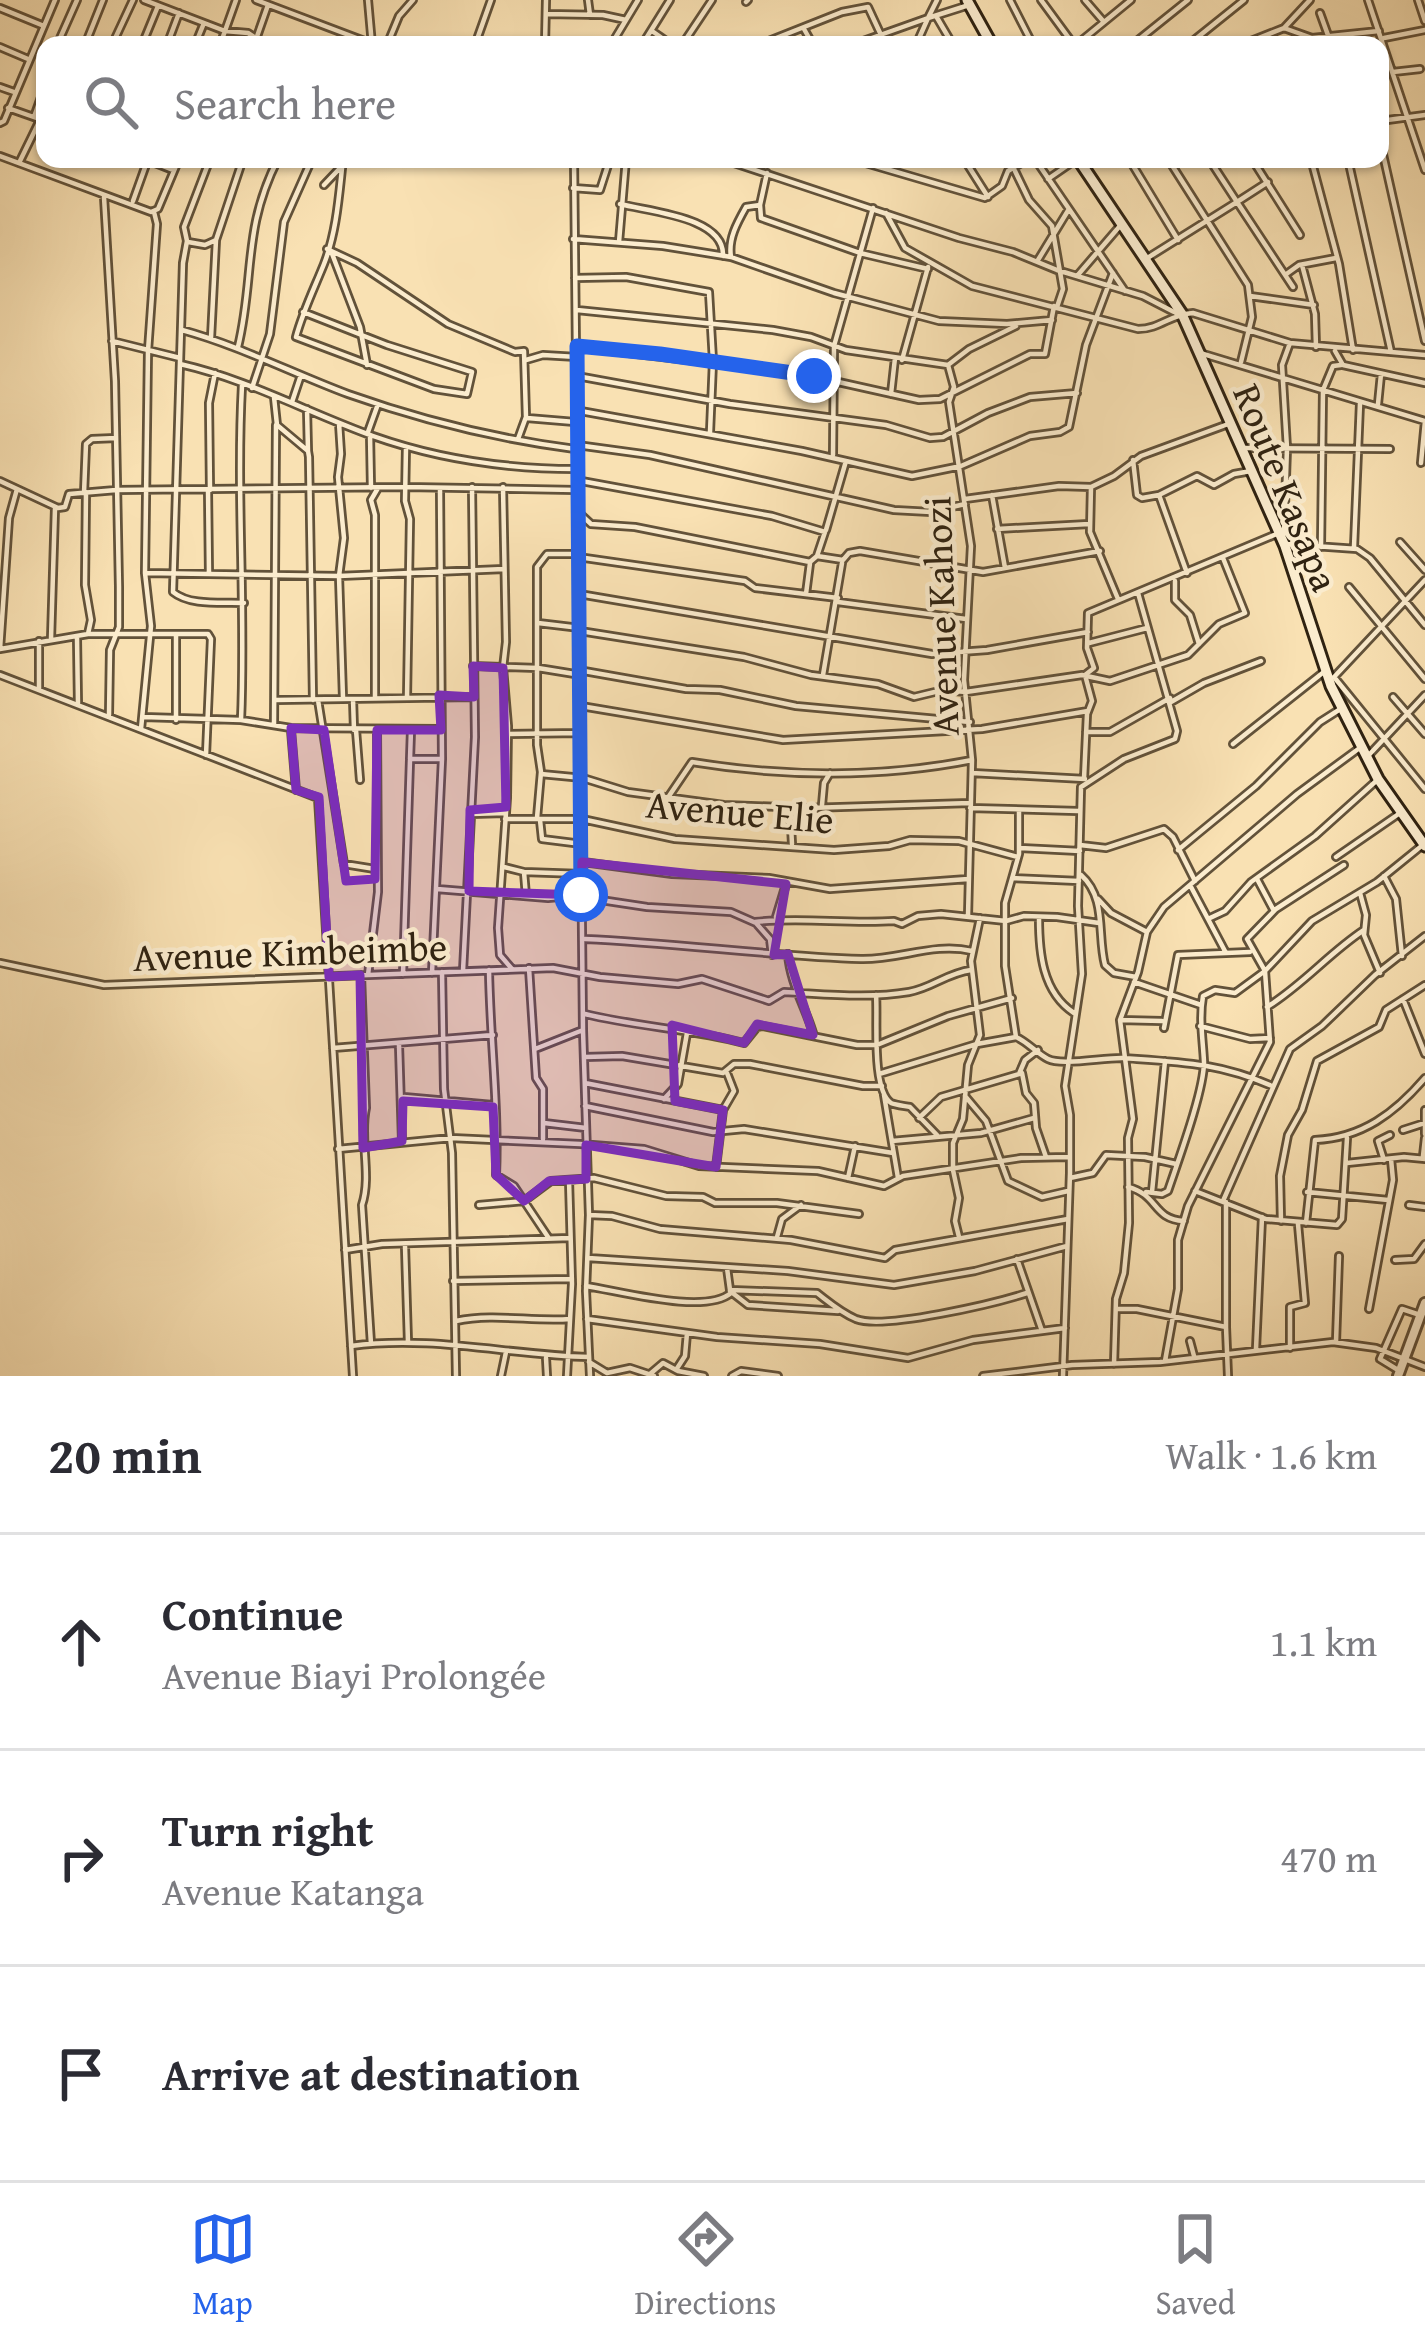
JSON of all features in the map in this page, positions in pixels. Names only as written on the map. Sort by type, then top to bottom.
[{"type":"main road","points":[[968,3],[987,36]]},
{"type":"main road","name":"Route Kasapa","points":[[1084,168],[1146,258],[1200,352],[1282,538],[1342,708],[1378,779],[1423,838]]},
{"type":"street","points":[[40,36],[55,0]]},
{"type":"street","points":[[61,36],[77,0]]},
{"type":"street","points":[[89,36],[104,0]]},
{"type":"street","points":[[116,36],[133,0]]},
{"type":"street","points":[[144,0],[240,36]]},
{"type":"street","points":[[223,36],[236,0]]},
{"type":"street","points":[[256,0],[344,36]]},
{"type":"street","points":[[368,0],[372,36]]},
{"type":"street","points":[[391,36],[399,16],[413,0]]},
{"type":"street","points":[[478,36],[491,0]]},
{"type":"street","points":[[545,0],[545,36]]},
{"type":"street","points":[[588,0],[590,15]]},
{"type":"street","points":[[616,36],[638,0]]},
{"type":"street","points":[[648,36],[670,0]]},
{"type":"street","points":[[688,36],[712,0]]},
{"type":"street","points":[[921,36],[937,0]]},
{"type":"street","points":[[1010,0],[1028,36]]},
{"type":"street","points":[[1041,0],[1068,36]]},
{"type":"street","points":[[1085,0],[1104,22]]},
{"type":"street","points":[[1086,36],[1131,0]]},
{"type":"street","points":[[1143,36],[1188,0]]},
{"type":"street","points":[[1199,36],[1244,0]]},
{"type":"street","points":[[1267,36],[1284,28],[1310,0]]},
{"type":"street","points":[[1368,0],[1380,35]]},
{"type":"street","points":[[1418,0],[1425,21]]},
{"type":"street","points":[[878,36],[968,3]]},
{"type":"street","points":[[257,36],[268,4]]},
{"type":"street","points":[[146,36],[158,5]]},
{"type":"street","points":[[780,36],[868,7],[883,34]]},
{"type":"street","points":[[0,8],[44,26]]},
{"type":"street","points":[[170,36],[179,13]]},
{"type":"street","points":[[1320,13],[1328,36]]},
{"type":"street","points":[[546,14],[626,20]]},
{"type":"street","points":[[932,17],[946,36]]},
{"type":"street","points":[[199,36],[204,22]]},
{"type":"street","points":[[803,27],[808,36]]},
{"type":"street","points":[[1284,28],[1304,36]]},
{"type":"street","points":[[1363,36],[1425,30]]},
{"type":"street","points":[[651,31],[658,36]]},
{"type":"street","points":[[0,47],[29,60]]},
{"type":"street","points":[[1,123],[35,48]]},
{"type":"street","points":[[1389,62],[1425,170]]},
{"type":"street","points":[[1393,72],[1420,69]]},
{"type":"street","points":[[0,87],[14,92]]},
{"type":"street","points":[[8,109],[36,118]]},
{"type":"street","points":[[1389,119],[1425,115]]},
{"type":"street","points":[[19,164],[36,128]]},
{"type":"street","points":[[0,156],[154,212]]},
{"type":"street","points":[[133,202],[144,168]]},
{"type":"street","points":[[168,168],[175,171]]},
{"type":"street","points":[[141,729],[151,626],[145,573],[154,212],[176,168]]},
{"type":"street","points":[[207,168],[184,227],[172,592],[177,598],[244,603]]},
{"type":"street","points":[[211,338],[216,240],[240,168]]},
{"type":"street","points":[[238,347],[250,236],[274,168]]},
{"type":"street","points":[[251,388],[276,300],[284,222],[308,168]]},
{"type":"street","points":[[324,185],[337,168]]},
{"type":"street","points":[[304,312],[414,355],[457,365],[474,375],[465,396],[296,337],[304,312],[329,250],[342,168]]},
{"type":"street","points":[[573,168],[583,778],[583,1179],[589,1215],[590,1376]]},
{"type":"street","points":[[572,188],[600,190],[607,168]]},
{"type":"street","points":[[619,242],[625,168]]},
{"type":"street","points":[[751,168],[1179,313],[1203,315],[1290,343],[1425,355]]},
{"type":"street","points":[[880,168],[955,192],[988,196]]},
{"type":"street","points":[[970,168],[988,196]]},
{"type":"street","points":[[988,196],[1017,168]]},
{"type":"street","points":[[1039,168],[1125,291]]},
{"type":"street","points":[[1048,179],[1064,168]]},
{"type":"street","points":[[1136,168],[1178,241]]},
{"type":"street","points":[[1174,168],[1245,278],[1250,332],[1240,363]]},
{"type":"street","points":[[1215,168],[1293,287]]},
{"type":"street","points":[[1258,168],[1300,235]]},
{"type":"street","points":[[1313,168],[1337,257],[1354,350]]},
{"type":"street","points":[[1350,168],[1391,352]]},
{"type":"street","points":[[1386,168],[1425,341]]},
{"type":"street","points":[[577,346],[712,361],[920,400],[951,394],[1021,358],[1045,354],[1063,289],[1050,223],[1029,200],[1014,170]]},
{"type":"street","points":[[767,173],[760,218],[860,253],[928,269]]},
{"type":"street","points":[[1146,258],[1268,182]]},
{"type":"street","points":[[104,197],[116,438],[117,634],[110,650],[109,715]]},
{"type":"street","points":[[620,204],[695,221],[716,232],[727,256]]},
{"type":"street","points":[[727,256],[748,206],[760,205]]},
{"type":"street","points":[[833,458],[834,346],[873,208]]},
{"type":"street","points":[[1037,262],[1069,209]]},
{"type":"street","points":[[886,213],[905,248],[980,290],[1151,329],[1179,313]]},
{"type":"street","points":[[1077,276],[1121,222]]},
{"type":"street","points":[[573,239],[727,256],[916,316],[957,323],[1052,320]]},
{"type":"street","points":[[187,242],[205,245],[216,240]]},
{"type":"street","points":[[329,250],[362,334],[367,365]]},
{"type":"street","points":[[329,250],[359,264],[448,324],[515,352],[523,350],[526,418],[518,439]]},
{"type":"street","points":[[1285,274],[1337,257]]},
{"type":"street","points":[[890,395],[930,260]]},
{"type":"street","points":[[1303,265],[1313,305],[1316,347]]},
{"type":"street","points":[[575,410],[912,476],[961,466],[1030,436],[1066,430],[1113,273]]},
{"type":"street","points":[[574,278],[626,278],[710,293],[710,433]]},
{"type":"street","points":[[1250,296],[1313,305]]},
{"type":"street","points":[[577,310],[791,332],[834,346],[948,365],[1021,324]]},
{"type":"street","points":[[182,330],[416,417],[518,439],[650,454],[920,513],[992,495],[1091,487],[1133,460],[1231,423]]},
{"type":"street","points":[[112,341],[215,373],[406,446],[516,467],[576,469]]},
{"type":"street","points":[[1282,538],[1287,448],[1283,360],[1290,343]]},
{"type":"street","points":[[1335,349],[1341,364]]},
{"type":"street","points":[[1200,352],[1425,421],[1420,463]]},
{"type":"street","points":[[526,360],[543,355],[578,357]]},
{"type":"street","name":"Avenue Kahozi","points":[[948,365],[971,546],[965,652],[972,760],[968,916]]},
{"type":"street","points":[[1321,547],[1322,390],[1333,366],[1425,383]]},
{"type":"street","points":[[209,576],[209,403],[215,373]]},
{"type":"street","points":[[1377,406],[1381,374]]},
{"type":"street","points":[[292,402],[301,375]]},
{"type":"street","points":[[577,376],[836,416],[930,438],[955,433],[1012,403],[1077,393]]},
{"type":"street","points":[[242,384],[238,539],[244,603],[242,720]]},
{"type":"street","points":[[273,394],[274,725]]},
{"type":"street","points":[[1354,548],[1360,401]]},
{"type":"street","points":[[374,698],[374,488],[369,434],[378,404]]},
{"type":"street","points":[[307,407],[316,700],[344,864],[378,869]]},
{"type":"street","points":[[526,418],[575,422]]},
{"type":"street","points":[[339,421],[344,698]]},
{"type":"street","points":[[276,423],[308,451]]},
{"type":"street","points":[[88,634],[86,444],[116,438]]},
{"type":"street","points":[[406,446],[410,519],[407,698]]},
{"type":"street","points":[[1242,448],[1390,449]]},
{"type":"street","points":[[1133,460],[1137,495],[1159,495],[1197,476],[1214,485],[1251,471]]},
{"type":"street","points":[[806,593],[846,461]]},
{"type":"street","points":[[576,480],[772,516],[825,532]]},
{"type":"street","points":[[0,481],[55,508],[65,507],[70,494],[116,490],[576,490]]},
{"type":"street","points":[[503,487],[503,668],[508,734],[498,950],[512,969]]},
{"type":"street","points":[[1091,487],[1089,524],[1118,599]]},
{"type":"street","points":[[433,973],[442,759],[440,488]]},
{"type":"street","points":[[463,971],[476,612],[472,488]]},
{"type":"street","points":[[17,489],[4,554],[0,649],[88,634],[208,634],[206,755]]},
{"type":"street","points":[[992,495],[1005,568]]},
{"type":"street","points":[[1159,495],[1187,573]]},
{"type":"street","points":[[51,639],[55,508]]},
{"type":"street","points":[[577,512],[591,524],[843,560]]},
{"type":"street","points":[[997,529],[1089,524]]},
{"type":"street","points":[[1085,675],[1094,668],[1088,613],[1282,538],[1354,548],[1370,558],[1425,625]]},
{"type":"street","points":[[1400,542],[1425,570]]},
{"type":"street","points":[[823,675],[843,560],[848,554],[860,551],[983,572],[1100,551]]},
{"type":"street","points":[[582,844],[542,839],[539,819],[538,563],[548,554],[966,619]]},
{"type":"street","points":[[537,623],[744,657],[878,684],[914,698],[1085,675],[1110,681],[1188,655],[1219,624],[1246,613],[1223,558]]},
{"type":"street","points":[[145,573],[339,576],[504,569]]},
{"type":"street","points":[[1178,577],[1172,586],[1174,600],[1190,615],[1199,644]]},
{"type":"street","points":[[1233,744],[1330,677],[1425,580]]},
{"type":"street","points":[[1349,587],[1425,679]]},
{"type":"street","points":[[1064,1376],[1070,1178],[1065,1086],[1082,974],[1081,787],[1124,759],[1175,739],[1178,731],[1138,593]]},
{"type":"street","points":[[579,594],[932,654],[1088,632]]},
{"type":"street","points":[[1088,643],[1147,628]]},
{"type":"street","points":[[176,632],[176,720]]},
{"type":"street","points":[[76,636],[78,704]]},
{"type":"street","points":[[39,640],[39,689]]},
{"type":"street","points":[[1086,732],[1110,732],[1204,683],[1261,661]]},
{"type":"street","points":[[473,666],[582,673],[720,690],[818,709],[971,725]]},
{"type":"street","points":[[0,675],[319,799],[353,1376]]},
{"type":"street","points":[[1085,675],[1093,701],[1086,732],[1087,780]]},
{"type":"street","points":[[1330,677],[1425,789]]},
{"type":"street","points":[[1114,1364],[1116,1309],[1126,1262],[1132,1104],[1120,1020],[1147,932],[1157,913],[1192,883],[1297,794],[1383,739],[1425,695]]},
{"type":"street","points":[[274,700],[473,697]]},
{"type":"street","points":[[1393,697],[1425,734]]},
{"type":"street","points":[[353,698],[360,780]]},
{"type":"street","points":[[581,706],[783,740],[1088,711]]},
{"type":"street","points":[[1178,850],[1256,786],[1320,722],[1342,708]]},
{"type":"street","points":[[143,717],[242,720],[323,730],[441,729]]},
{"type":"street","points":[[291,728],[296,790]]},
{"type":"street","points":[[371,1344],[364,1246],[366,1086],[362,1048],[378,869],[376,730]]},
{"type":"street","points":[[403,974],[411,730]]},
{"type":"street","points":[[508,734],[582,733]]},
{"type":"street","points":[[410,759],[442,759]]},
{"type":"street","points":[[668,797],[692,763],[760,772],[830,773],[972,760]]},
{"type":"street","points":[[822,806],[830,773]]},
{"type":"street","points":[[972,773],[1087,780]]},
{"type":"street","points":[[541,774],[583,778],[628,792],[790,808],[970,806],[1080,811]]},
{"type":"street","points":[[1210,918],[1318,834],[1378,779]]},
{"type":"street","points":[[790,808],[793,847]]},
{"type":"street","points":[[1016,1037],[1005,966],[1006,898],[1020,848],[1019,810]]},
{"type":"street","points":[[1336,857],[1400,813]]},
{"type":"street","name":"Avenue Elie","points":[[471,814],[582,819],[675,839],[841,850],[910,840],[969,842],[1018,857]]},
{"type":"street","points":[[1020,848],[1106,848],[1164,829],[1171,834],[1226,953]]},
{"type":"street","points":[[1128,1187],[1168,1191],[1204,1063],[1203,996],[1215,990],[1235,993],[1258,977],[1312,921],[1384,875],[1423,838]]},
{"type":"street","points":[[582,862],[671,874],[769,878],[830,889],[968,879]]},
{"type":"street","points":[[1263,990],[1265,971],[1250,952],[1248,937],[1274,911],[1344,865]]},
{"type":"street","points":[[503,867],[582,874]]},
{"type":"street","points":[[524,872],[527,896]]},
{"type":"street","points":[[1384,875],[1396,899],[1402,956]]},
{"type":"street","points":[[1012,878],[1080,878],[1091,884],[1101,914],[1108,969],[1202,1005]]},
{"type":"street","points":[[1256,878],[1274,911]]},
{"type":"street","points":[[776,917],[786,884]]},
{"type":"street","points":[[436,889],[581,896],[647,907],[731,912],[754,922],[770,939],[772,955]]},
{"type":"street","points":[[1360,892],[1368,951],[1380,973]]},
{"type":"street","points":[[1095,898],[1111,913],[1147,932]]},
{"type":"street","points":[[754,922],[776,917],[902,924],[918,916],[1006,921],[1024,916],[1099,923]]},
{"type":"street","points":[[959,1237],[955,1221],[959,1192],[953,1170],[968,1065],[977,1044],[978,1008],[971,970],[980,918]]},
{"type":"street","points":[[1039,918],[1041,968],[1063,1006],[1074,1013]]},
{"type":"street","points":[[1268,1007],[1364,930]]},
{"type":"street","points":[[1228,1376],[1225,1202],[1272,1086],[1290,1049],[1425,936]]},
{"type":"street","points":[[584,939],[865,959],[940,947],[972,951]]},
{"type":"street","points":[[1120,1020],[1164,1025],[1178,955],[1250,952]]},
{"type":"street","points":[[788,955],[789,978],[813,1035]]},
{"type":"street","name":"Avenue Kimbeimbe","points":[[0,963],[104,985],[529,968],[678,984],[702,980],[769,1001],[781,993],[876,995],[927,988],[971,970]]},
{"type":"street","points":[[529,968],[536,1078],[543,1089],[543,1142]]},
{"type":"street","points":[[489,970],[497,1177],[514,1186],[548,1238]]},
{"type":"street","points":[[442,972],[456,1376]]},
{"type":"street","points":[[1162,1364],[1178,1289],[1178,1240],[1184,1221],[1270,1038],[1268,1007],[1258,977]]},
{"type":"street","points":[[1281,1221],[1280,1176],[1288,1135],[1302,1110],[1315,1063],[1379,1027],[1384,1012],[1425,985]]},
{"type":"street","points":[[876,995],[879,1074],[898,1178]]},
{"type":"street","points":[[585,1014],[744,1043],[762,1026],[877,1045],[908,1030],[1012,998]]},
{"type":"street","points":[[1403,999],[1425,1054]]},
{"type":"street","points":[[1200,1026],[1250,1040],[1270,1038]]},
{"type":"street","points":[[535,1049],[583,1030]]},
{"type":"street","points":[[664,1099],[678,1084],[687,1032]]},
{"type":"street","points":[[333,1048],[493,1035]]},
{"type":"street","points":[[879,1074],[1016,1037],[1052,1061],[1124,1058],[1204,1063],[1241,1071],[1272,1086]]},
{"type":"street","points":[[399,1045],[402,1142]]},
{"type":"street","points":[[1038,1050],[1025,1060],[1022,1073],[1046,1157]]},
{"type":"street","points":[[585,1057],[622,1056],[727,1073]]},
{"type":"street","points":[[1165,1061],[1149,1192],[1160,1212],[1171,1220],[1184,1221]]},
{"type":"street","points":[[727,1073],[734,1064],[750,1064],[883,1086]]},
{"type":"street","points":[[716,1167],[723,1111],[734,1091],[727,1073]]},
{"type":"street","points":[[919,1118],[941,1097],[1022,1073]]},
{"type":"street","points":[[1290,1348],[1290,1307],[1305,1304],[1302,1224],[1315,1140],[1347,1138],[1395,1109],[1425,1078]]},
{"type":"street","points":[[585,1083],[723,1111]]},
{"type":"street","points":[[965,1093],[990,1131],[1006,1179],[1042,1197],[1069,1191]]},
{"type":"street","points":[[884,1095],[895,1106],[910,1107],[937,1136]]},
{"type":"street","points":[[402,1096],[446,1104],[494,1105]]},
{"type":"street","points":[[585,1106],[720,1131],[744,1129],[893,1153]]},
{"type":"street","points":[[1346,1162],[1424,1159],[1425,1110]]},
{"type":"street","points":[[892,1141],[990,1131],[1034,1118]]},
{"type":"street","points":[[542,1123],[586,1128]]},
{"type":"street","points":[[1403,1130],[1424,1123]]},
{"type":"street","points":[[1369,1309],[1393,1174],[1378,1141],[1390,1136]]},
{"type":"street","points":[[338,1149],[451,1138],[543,1142],[644,1149],[668,1159],[716,1167],[807,1170],[884,1186],[898,1178],[1001,1161],[1068,1157]]},
{"type":"street","points":[[1195,1191],[1262,1217],[1340,1224],[1347,1138]]},
{"type":"street","points":[[848,1178],[855,1146]]},
{"type":"street","points":[[1070,1178],[1093,1173],[1106,1155],[1176,1164]]},
{"type":"street","points":[[568,1196],[583,1179]]},
{"type":"street","points":[[479,1205],[524,1201],[547,1182],[583,1179],[666,1196],[704,1197],[715,1203],[801,1205],[859,1214]]},
{"type":"street","points":[[567,1376],[564,1357],[572,1280],[569,1180]]},
{"type":"street","points":[[1307,1192],[1388,1200]]},
{"type":"street","points":[[1409,1204],[1425,1208]]},
{"type":"street","points":[[777,1238],[782,1219],[801,1205]]},
{"type":"street","points":[[589,1215],[660,1229],[777,1238],[889,1258],[896,1250],[1068,1219]]},
{"type":"street","points":[[1256,1350],[1262,1217]]},
{"type":"street","points":[[345,1250],[570,1238]]},
{"type":"street","points":[[405,1244],[408,1342]]},
{"type":"street","points":[[1395,1260],[1414,1259],[1425,1244]]},
{"type":"street","points":[[588,1258],[894,1285],[1067,1246]]},
{"type":"street","points":[[1336,1342],[1339,1256]]},
{"type":"street","points":[[1017,1259],[1042,1331]]},
{"type":"street","points":[[727,1268],[731,1291],[741,1302],[838,1311]]},
{"type":"street","points":[[453,1282],[572,1280]]},
{"type":"street","points":[[586,1286],[664,1302],[722,1300],[731,1291],[817,1293],[838,1311],[860,1320],[896,1322],[946,1309],[984,1307],[1027,1293]]},
{"type":"street","points":[[753,1305],[757,1290]]},
{"type":"street","points":[[1420,1315],[1402,1310],[1384,1351],[1382,1362],[1399,1374],[1425,1303]]},
{"type":"street","points":[[828,1313],[829,1304]]},
{"type":"street","points":[[1116,1309],[1226,1327]]},
{"type":"street","points":[[454,1321],[507,1316],[543,1321],[570,1318]]},
{"type":"street","points":[[587,1319],[908,1358],[973,1340],[1065,1328]]},
{"type":"street","points":[[676,1370],[686,1352],[687,1333]]},
{"type":"street","points":[[1190,1341],[1194,1356]]},
{"type":"street","points":[[350,1346],[455,1342],[546,1358],[589,1360],[607,1373],[630,1368],[652,1375],[663,1363],[704,1376]]},
{"type":"street","points":[[983,1376],[1064,1366],[1162,1364],[1194,1356],[1336,1342],[1384,1351],[1425,1367]]},
{"type":"street","points":[[501,1376],[506,1352]]},
{"type":"street","points":[[548,1372],[564,1357]]},
{"type":"street","points":[[546,1358],[548,1372]]},
{"type":"street","points":[[1134,1364],[1134,1374]]},
{"type":"street","points":[[733,1376],[741,1371],[778,1376]]},
{"type":"highlighted area","points":[[473,666],[503,668],[506,807],[470,810],[469,891],[581,895],[582,862],[786,884],[774,955],[788,954],[813,1035],[757,1024],[744,1043],[672,1025],[675,1101],[723,1110],[716,1167],[586,1145],[586,1179],[549,1181],[524,1201],[496,1175],[493,1107],[403,1101],[402,1141],[363,1148],[360,975],[329,977],[319,797],[296,790],[291,728],[324,730],[346,881],[375,879],[377,730],[441,730],[439,695],[474,697]]},
{"type":"route","points":[[581,895],[577,346],[814,376]]}]
